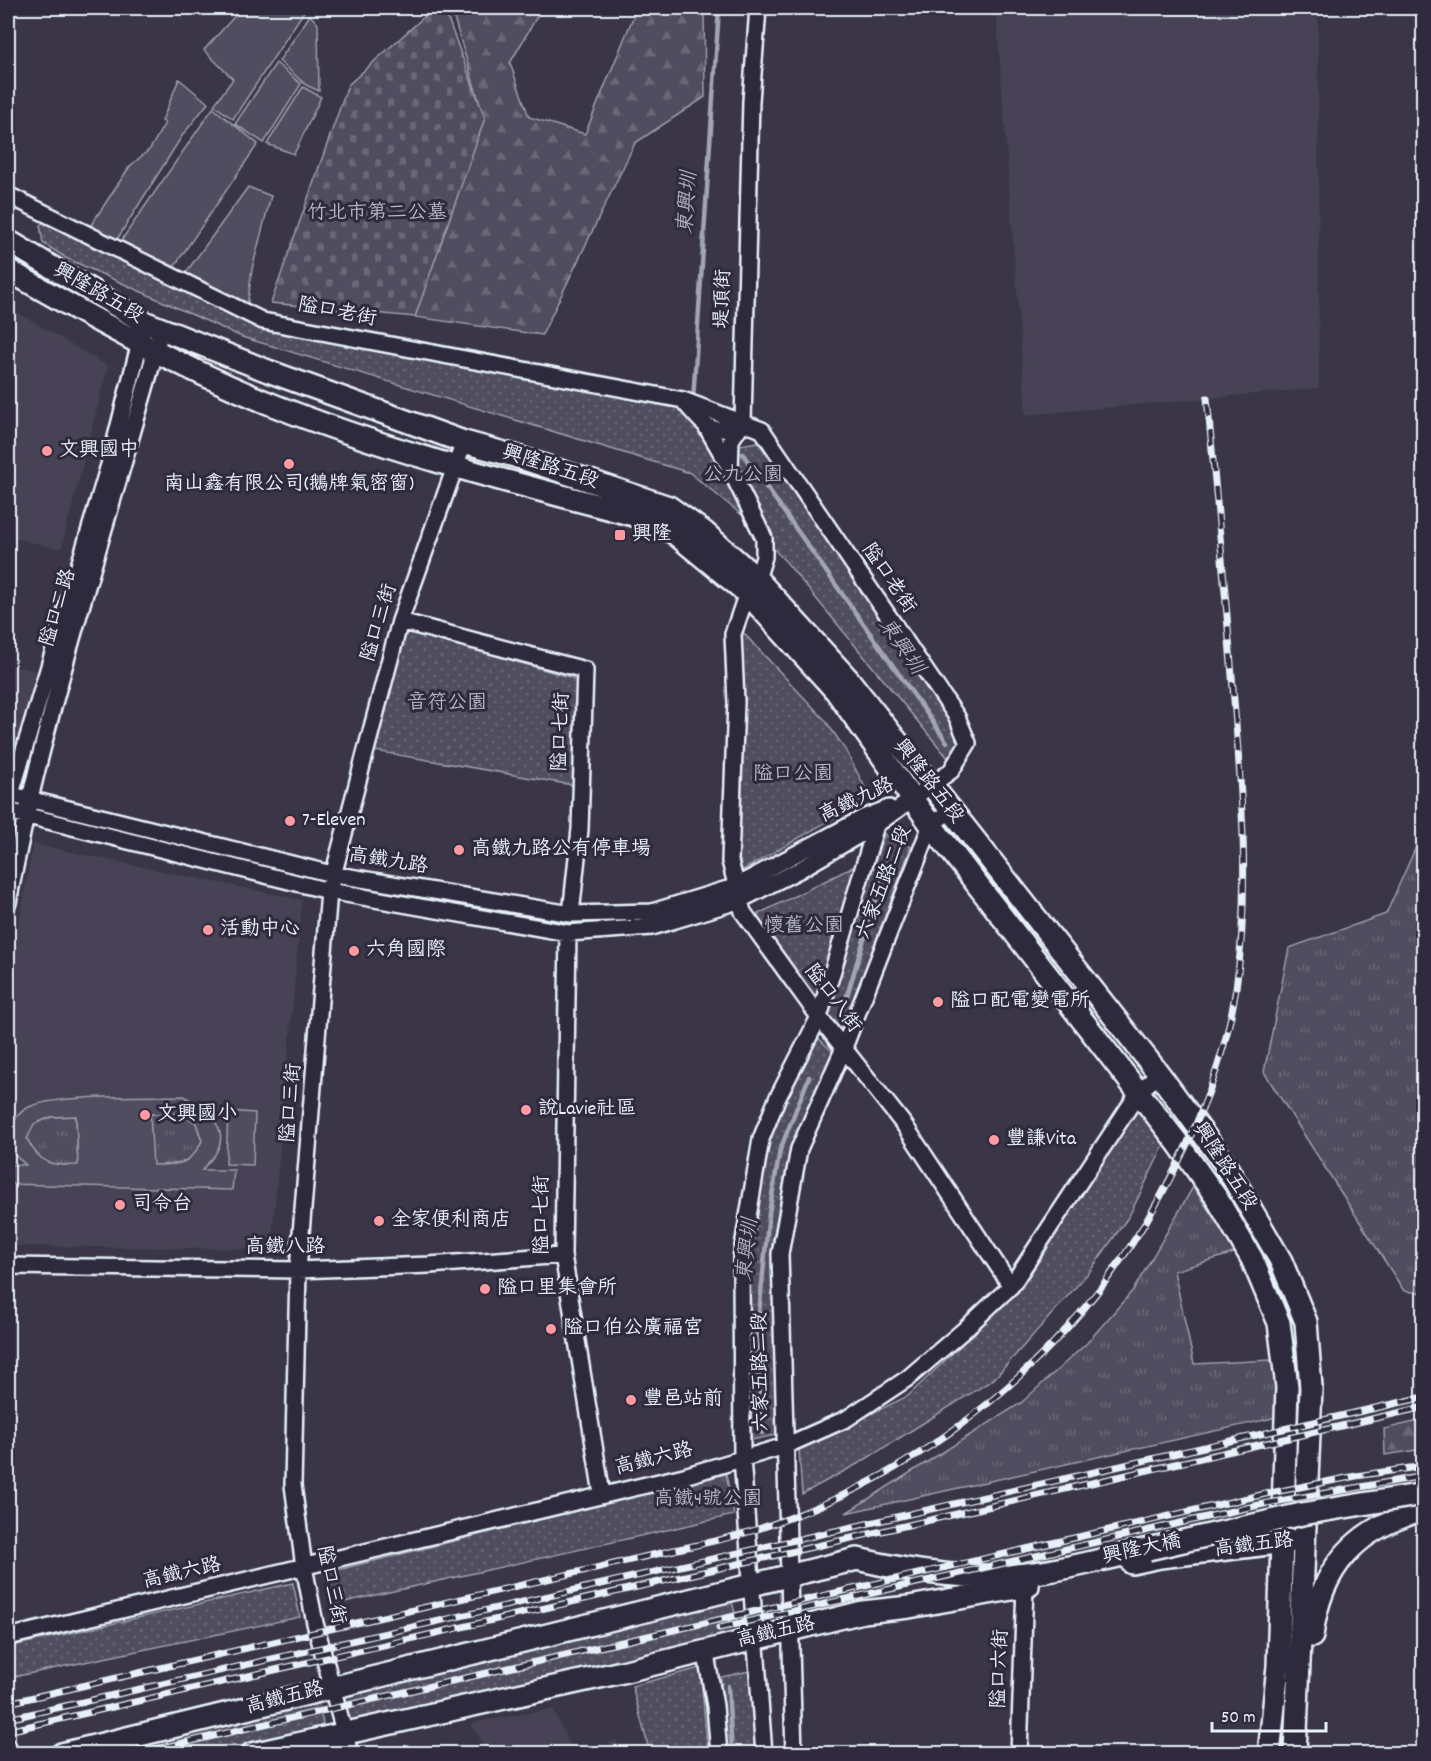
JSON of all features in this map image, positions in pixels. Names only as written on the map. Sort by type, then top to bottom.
[{"type":"street","name":"堤頂街","points":[[730,469],[731,441],[743,422],[751,101],[758,8]]},
{"type":"street","name":"隘口老街","points":[[8,195],[263,321],[683,400],[762,430],[957,717],[968,743],[943,777],[911,799]]},
{"type":"street","name":"興隆路五段","points":[[8,241],[153,325],[268,371],[464,442],[515,456],[669,507],[704,532],[752,586],[836,691],[911,799],[1139,1092],[1216,1197],[1252,1259],[1279,1323],[1287,1387],[1280,1542],[1278,1666],[1269,1754]]},
{"type":"street","name":"興隆路五段","points":[[8,270],[148,349],[263,401],[456,469],[645,518],[674,532],[752,586],[848,679],[943,777],[950,811],[1160,1074],[1223,1161],[1281,1261],[1306,1322],[1311,1388],[1295,1754]]},
{"type":"street","name":"隘口二路","points":[[8,903],[24,815],[153,325]]},
{"type":"street","name":"隘口二路","points":[[9,798],[109,465],[148,349]]},
{"type":"street","points":[[683,400],[707,428],[764,538],[764,557],[752,586]]},
{"type":"street","points":[[707,428],[723,431],[743,422]]},
{"type":"street","name":"隘口三街","points":[[350,1754],[315,1623],[304,1567],[293,1485],[298,1270],[329,891],[400,621],[464,442]]},
{"type":"street","name":"隘口八街","points":[[752,586],[734,634],[736,702],[730,861],[736,894],[743,912],[843,1050],[904,1126],[1011,1286]]},
{"type":"street","name":"隘口七街","points":[[400,621],[585,670],[580,829],[571,914]]},
{"type":"street","name":"高鐵九路","points":[[9,798],[29,799],[332,874],[571,914],[652,912],[736,894],[863,818],[911,799]]},
{"type":"street","name":"高鐵九路","points":[[8,811],[329,891],[568,933],[652,927],[799,870],[876,825],[911,799]]},
{"type":"street","name":"六家五路二段","points":[[794,1754],[780,1254],[799,1149],[843,1050],[931,825],[950,811]]},
{"type":"street","name":"六家五路二段","points":[[764,1754],[742,1458],[741,1258],[761,1139],[777,1099],[819,1017],[876,825]]},
{"type":"street","name":"隘口七街","points":[[568,933],[563,1255],[603,1494]]},
{"type":"street","name":"高鐵六路","points":[[8,1637],[684,1476],[785,1446],[846,1419],[908,1378],[1011,1286],[1139,1092],[1160,1074]]},
{"type":"street","name":"高鐵八路","points":[[8,1266],[298,1270],[429,1265],[563,1255]]},
{"type":"street","name":"興隆大橋","points":[[1031,1580],[1148,1549],[1302,1514],[1424,1494]]},
{"type":"street","points":[[1305,1754],[1313,1623],[1321,1593],[1332,1570],[1348,1549],[1364,1535],[1383,1524],[1424,1510]]},
{"type":"street","name":"高鐵五路","points":[[252,1754],[622,1672],[705,1649],[863,1612],[909,1607],[1031,1580],[1160,1557],[1306,1540]]},
{"type":"street","name":"高鐵五路","points":[[62,1754],[788,1574],[857,1559],[907,1569],[969,1577],[1031,1580]]},
{"type":"street","name":"隘口六街","points":[[1019,1754],[1031,1580]]},
{"type":"street","points":[[705,1649],[715,1706],[718,1754]]},
{"type":"street","points":[[8,1747],[9,1754]]},
{"type":"shaded area","points":[[996,8],[1318,8],[1319,388],[1026,415]]},
{"type":"shaded area","name":"文興國中","points":[[8,307],[108,366],[61,549],[8,537]]},
{"type":"shaded area","points":[[8,665],[37,671],[10,797],[8,796]]},
{"type":"shaded area","name":"文興國小","points":[[33,844],[302,900],[271,1249],[8,1246],[8,984]]},
{"type":"shaded area","points":[[553,1709],[574,1753],[489,1753],[470,1723]]},
{"type":"shaded area","points":[[616,1740],[621,1753],[581,1753],[599,1748]]},
{"type":"green space","points":[[242,8],[302,8],[305,10],[233,119],[214,105],[233,79],[204,50]]},
{"type":"green space","name":"竹北市第二公墓","points":[[434,8],[444,8],[485,118],[415,317],[271,303],[348,85]]},
{"type":"green space","points":[[451,8],[542,8],[510,63],[529,117],[585,134],[637,8],[704,8],[705,97],[635,143],[542,335],[415,317],[481,108]]},
{"type":"green space","points":[[310,15],[318,24],[319,91],[306,85],[279,61]]},
{"type":"green space","points":[[276,63],[301,84],[264,143],[235,124]]},
{"type":"green space","points":[[179,79],[208,103],[182,136],[111,249],[85,234],[130,166],[150,149],[165,123],[162,121]]},
{"type":"green space","points":[[303,87],[321,97],[294,154],[267,144]]},
{"type":"green space","points":[[213,108],[258,144],[167,277],[114,251]]},
{"type":"green space","points":[[248,187],[271,196],[252,269],[246,316],[179,282]]},
{"type":"green space","name":"公九公園","points":[[46,221],[264,327],[683,405],[715,449],[758,442],[951,718],[962,743],[948,758],[786,562],[743,516],[690,473],[242,337],[66,258],[43,243],[40,225]]},
{"type":"green space","name":"隘口公園","points":[[736,625],[825,720],[845,749],[870,797],[736,874]]},
{"type":"green space","name":"音符公園","points":[[403,629],[576,679],[573,785],[375,751]]},
{"type":"green space","points":[[884,834],[911,847],[843,1028],[826,1013]]},
{"type":"green space","points":[[1416,847],[1424,850],[1423,1293],[1404,1291],[1264,1072],[1289,948],[1386,914]]},
{"type":"green space","name":"懷舊公園","points":[[857,865],[815,1001],[756,915]]},
{"type":"green space","points":[[815,1035],[834,1053],[790,1148],[772,1245],[776,1435],[751,1440],[747,1268],[770,1137]]},
{"type":"green space","points":[[184,1096],[212,1118],[220,1133],[216,1154],[202,1170],[234,1170],[232,1190],[8,1184],[8,1165],[26,1165],[14,1154],[9,1140],[14,1122],[27,1108],[57,1100],[79,1098]],"holes":[[[181,1113],[196,1123],[202,1141],[188,1160],[170,1165],[153,1165],[150,1114]],[[76,1116],[78,1165],[53,1164],[37,1154],[27,1139],[34,1124],[51,1117]]]},
{"type":"green space","points":[[1137,1110],[1166,1141],[1129,1216],[1090,1271],[994,1379],[861,1462],[802,1494],[799,1449],[908,1396],[1022,1287]]},
{"type":"green space","points":[[228,1111],[255,1113],[253,1165],[226,1164]]},
{"type":"green space","points":[[181,1113],[196,1123],[202,1141],[188,1160],[176,1164],[152,1166],[150,1114]]},
{"type":"green space","points":[[76,1116],[78,1166],[53,1164],[42,1159],[27,1139],[33,1124],[51,1117]]},
{"type":"green space","points":[[1193,1187],[1237,1252],[1174,1271],[1194,1364],[1272,1360],[1278,1417],[846,1513],[1021,1403],[1087,1343],[1134,1289]]},
{"type":"green space","points":[[1423,1420],[1423,1449],[1385,1455],[1384,1429]]},
{"type":"green space","name":"高鐵4號公園","points":[[726,1474],[734,1515],[335,1604],[325,1573]]},
{"type":"green space","points":[[293,1583],[300,1617],[8,1678],[8,1647]]},
{"type":"green space","points":[[731,1598],[741,1636],[351,1726],[344,1697]]},
{"type":"green space","points":[[700,1668],[708,1753],[650,1753],[632,1686]]},
{"type":"green space","points":[[750,1671],[756,1753],[724,1753],[721,1677]]},
{"type":"green space","points":[[318,1703],[324,1728],[221,1753],[85,1754]]},
{"type":"waterway","name":"東興圳","points":[[693,400],[719,8]]},
{"type":"waterway","name":"東興圳","points":[[743,454],[947,742]]},
{"type":"waterway","name":"東興圳","points":[[842,1012],[885,870]]},
{"type":"waterway","name":"東興圳","points":[[762,1433],[757,1334],[769,1213],[780,1150],[809,1077]]},
{"type":"waterway","name":"東興圳","points":[[728,1686],[732,1754]]},
{"type":"railway","points":[[8,1703],[706,1543],[758,1529],[825,1503],[889,1471],[949,1433],[1005,1389],[1056,1340],[1102,1286],[1142,1228],[1177,1165],[1213,1079],[1227,1034],[1236,988],[1243,916],[1242,808],[1207,398]]},
{"type":"railway","points":[[8,1719],[1424,1397]]},
{"type":"railway","points":[[8,1731],[1424,1407]]},
{"type":"railway","points":[[135,1754],[1265,1494],[1356,1476],[1424,1466]]},
{"type":"railway","points":[[719,1628],[1268,1503],[1424,1476]]},
{"type":"place","name":"文興國中","points":[[47,451]]},
{"type":"place","name":"南山鑫有限公司(鵝牌氣密窗)","points":[[289,464]]},
{"type":"place","name":"興隆","points":[[620,535]]},
{"type":"place","name":"7-Eleven","points":[[290,821]]},
{"type":"place","name":"高鐵九路公有停車場","points":[[459,850]]},
{"type":"place","name":"活動中心","points":[[208,930]]},
{"type":"place","name":"六角國際","points":[[354,951]]},
{"type":"place","name":"隘口配電變電所","points":[[938,1002]]},
{"type":"place","name":"說Lavie社區","points":[[526,1110]]},
{"type":"place","name":"文興國小","points":[[145,1115]]},
{"type":"place","name":"豐謙Vita","points":[[994,1140]]},
{"type":"place","name":"司令台","points":[[120,1205]]},
{"type":"place","name":"全家便利商店","points":[[379,1221]]},
{"type":"place","name":"隘口里集會所","points":[[485,1289]]},
{"type":"place","name":"隘口伯公廣福宮","points":[[551,1329]]},
{"type":"place","name":"豐邑站前","points":[[631,1400]]}]
